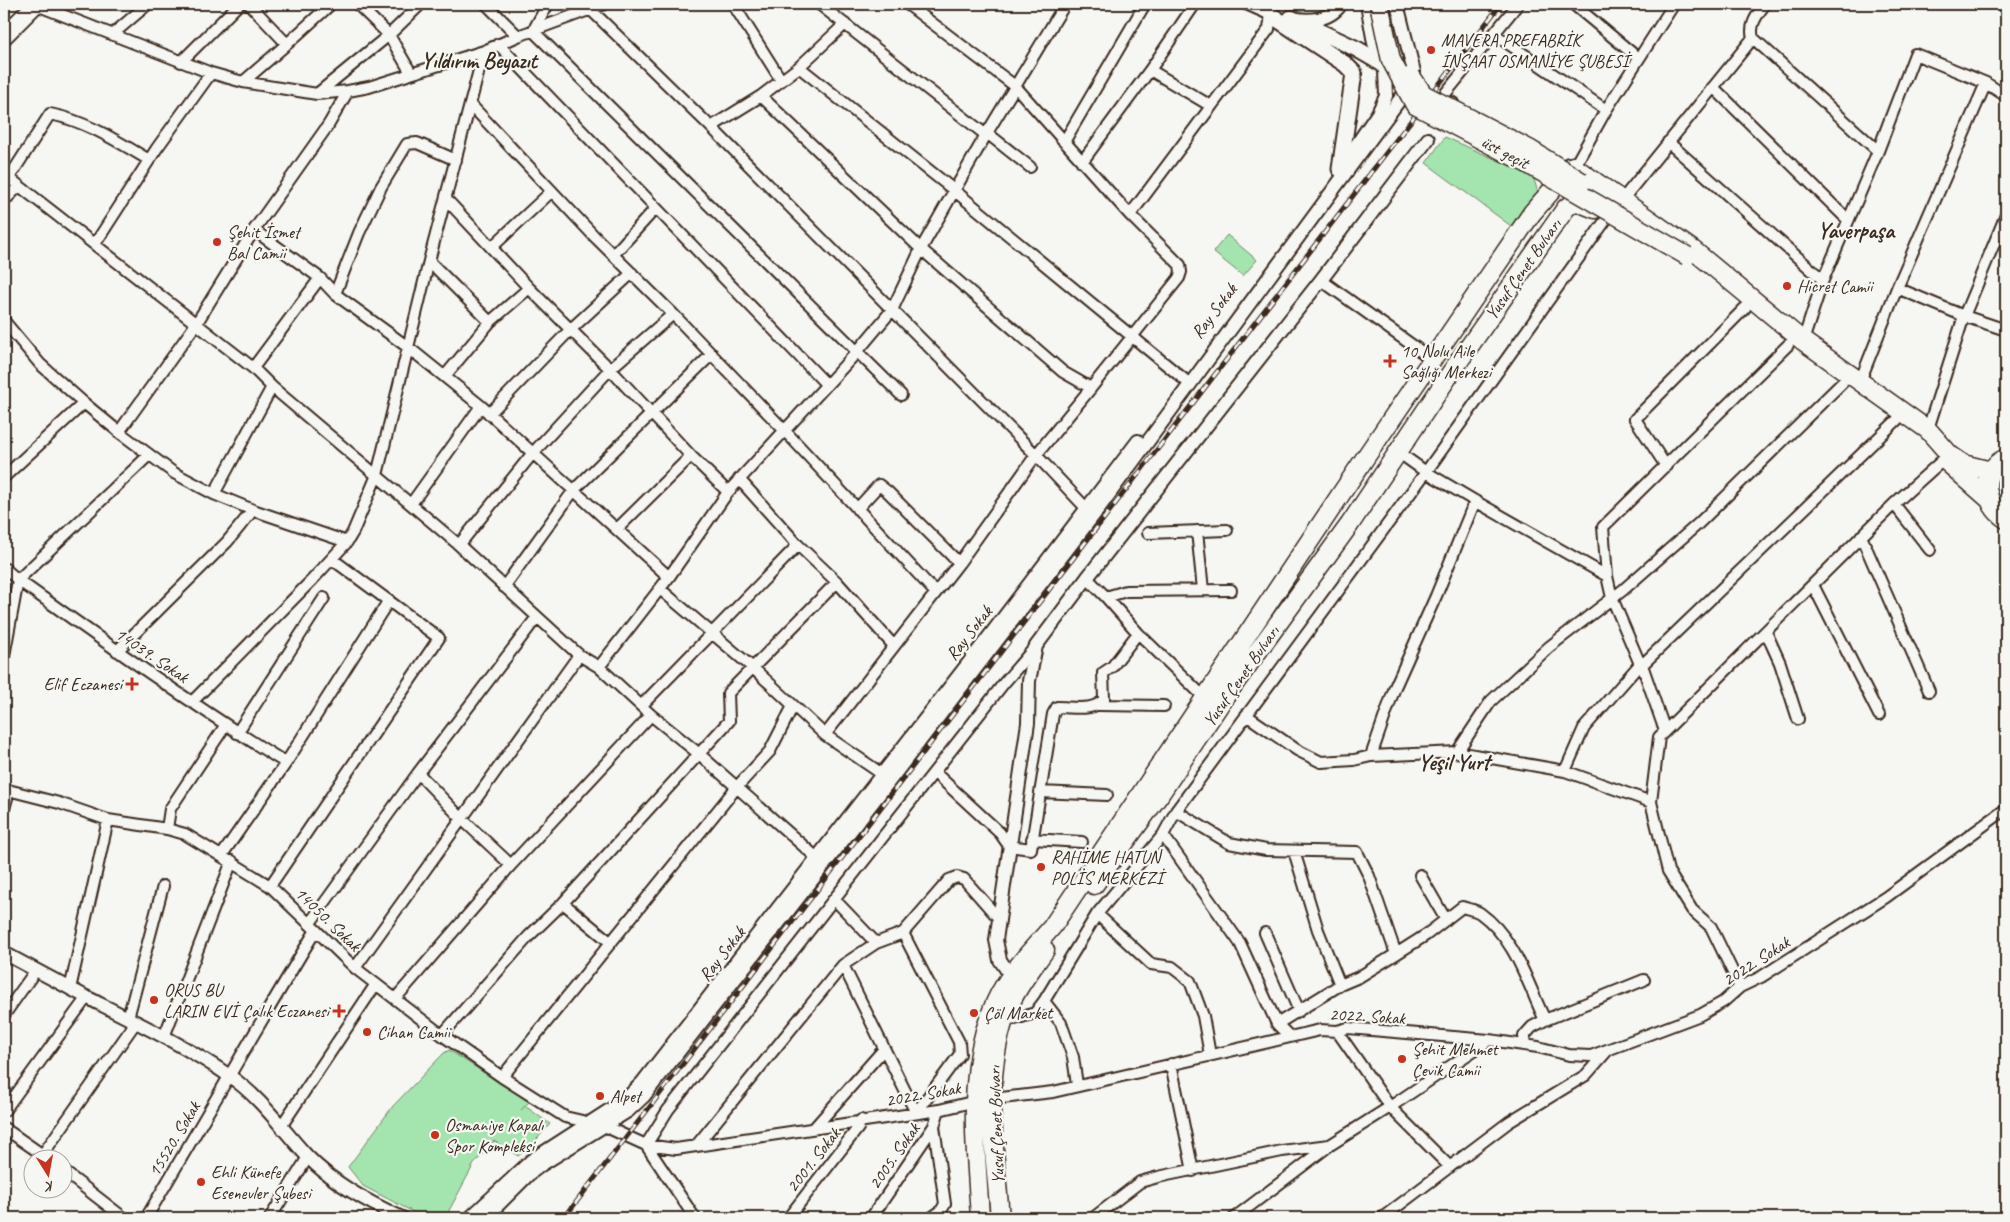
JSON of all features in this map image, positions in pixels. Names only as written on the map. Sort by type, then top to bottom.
[{"type":"highway","name":"üst geçit","points":[[1379,4],[1391,60],[1416,105],[1690,253]]},
{"type":"highway","points":[[1391,4],[1400,61],[1423,94],[1529,149],[1690,253],[1745,308],[1796,343],[1897,420],[1926,433],[1944,459],[1989,500]]},
{"type":"highway","points":[[1573,166],[1622,200],[1690,253],[1796,343]]},
{"type":"highway","name":"Yusuf Çenet Bulvarı","points":[[1015,982],[1020,963],[1052,927],[1532,213],[1573,166]]},
{"type":"highway","name":"Yusuf Çenet Bulvarı","points":[[1000,1218],[979,1064],[982,1046],[994,1006],[1015,982],[1160,794],[1224,698],[1350,524],[1566,208],[1575,201],[1610,214]]},
{"type":"highway","points":[[1610,214],[1690,253]]},
{"type":"highway","points":[[1853,385],[1926,433],[1963,464],[1991,471]]},
{"type":"highway","points":[[2006,458],[1996,464],[1991,471],[1987,490],[1993,508],[2006,519]]},
{"type":"highway","name":"Yusuf Çenet Bulvarı","points":[[980,1218],[976,1141],[984,1100]]},
{"type":"main road","points":[[4,36],[35,4]]},
{"type":"main road","points":[[1271,15],[1345,64],[1354,74],[1340,169]]},
{"type":"main road","points":[[1291,18],[1357,49],[1410,80]]},
{"type":"street","points":[[35,4],[211,73],[243,82],[317,94],[369,87],[484,51],[592,6],[605,4]]},
{"type":"street","points":[[114,34],[148,4]]},
{"type":"street","points":[[181,62],[239,4]]},
{"type":"street","points":[[249,4],[287,44]]},
{"type":"street","points":[[243,82],[331,4]]},
{"type":"street","points":[[357,4],[389,35],[411,73]]},
{"type":"street","points":[[317,94],[389,35],[421,4]]},
{"type":"street","points":[[486,4],[518,36]]},
{"type":"street","points":[[536,30],[548,4]]},
{"type":"street","points":[[536,30],[553,4]]},
{"type":"street","points":[[733,4],[781,80]]},
{"type":"street","points":[[819,4],[1030,167]]},
{"type":"street","points":[[825,735],[959,563],[1036,455],[1182,272],[1180,265],[1130,215],[1015,86],[907,4]]},
{"type":"street","points":[[599,667],[669,577],[728,492],[856,353],[892,310],[922,250],[986,134],[1065,4]]},
{"type":"street","points":[[1064,142],[1144,4]]},
{"type":"street","points":[[1082,162],[1150,70],[1195,4]]},
{"type":"street","points":[[1246,4],[1271,15],[1310,21],[1325,17],[1341,4]]},
{"type":"street","name":"Ray Sokak","points":[[470,1218],[532,1160],[552,1146],[597,1124],[626,1100],[642,1083],[720,985],[1185,380],[1331,184],[1378,113],[1386,96],[1385,71],[1374,43],[1367,4]]},
{"type":"street","points":[[485,1218],[528,1175],[541,1165],[597,1124],[628,1111],[644,1096],[1102,504],[1406,91],[1414,72],[1397,4]]},
{"type":"street","points":[[1518,4],[1445,94],[1444,99],[1573,166],[1638,58],[1674,4]]},
{"type":"street","points":[[1573,4],[1638,58]]},
{"type":"street","points":[[1765,4],[1753,24],[1751,30],[1753,38],[1878,151]]},
{"type":"street","points":[[592,6],[1036,455],[1086,508]]},
{"type":"street","points":[[1130,215],[1269,29],[1271,15]]},
{"type":"street","points":[[711,127],[761,96],[799,67],[846,24]]},
{"type":"street","points":[[536,30],[856,353],[901,395]]},
{"type":"street","points":[[1494,34],[1606,110]]},
{"type":"street","points":[[1622,200],[1753,38]]},
{"type":"street","points":[[498,44],[655,209],[826,384]]},
{"type":"street","points":[[192,702],[332,559],[353,532],[377,475],[429,261],[484,51]]},
{"type":"street","points":[[1665,731],[1641,665],[1612,598],[1607,576],[1603,527],[1796,343],[1878,151],[1915,54],[1986,83],[2006,96]]},
{"type":"street","points":[[799,67],[955,191],[1185,380]]},
{"type":"street","points":[[1150,70],[1211,106]]},
{"type":"street","points":[[95,244],[149,160],[211,73]]},
{"type":"street","points":[[1456,752],[1491,701],[1549,647],[1623,590],[1853,385],[1986,83]]},
{"type":"street","points":[[1712,87],[1848,220]]},
{"type":"street","points":[[118,432],[196,324],[254,230],[329,124],[348,91]]},
{"type":"street","points":[[761,96],[922,250],[1063,372],[1091,388]]},
{"type":"street","points":[[471,105],[552,191],[712,354],[935,592]]},
{"type":"street","points":[[149,160],[111,137],[70,118],[50,114],[6,176],[253,368],[272,387],[459,545],[579,655],[599,667],[651,715],[698,753],[817,858]]},
{"type":"street","points":[[691,1216],[646,1144],[668,1110],[1004,683],[1036,646],[1087,578],[1321,280],[1428,139]]},
{"type":"street","points":[[1668,142],[1823,280]]},
{"type":"street","points":[[335,294],[359,233],[381,187],[407,144],[416,144],[456,160]]},
{"type":"street","points":[[4,202],[19,186]]},
{"type":"street","points":[[492,246],[552,191]]},
{"type":"street","points":[[446,200],[492,246],[529,288],[610,369],[691,456],[728,492]]},
{"type":"street","points":[[614,254],[655,209]]},
{"type":"street","points":[[1015,1020],[1035,1013],[1044,1001],[1097,914],[1163,835],[1176,810],[1426,472],[1610,214]]},
{"type":"street","points":[[1926,433],[1964,316],[2006,215]]},
{"type":"street","points":[[254,230],[320,278],[335,294],[409,348],[481,406],[669,577]]},
{"type":"street","points":[[429,261],[490,322]]},
{"type":"street","points":[[489,414],[570,330],[632,273]]},
{"type":"street","points":[[253,368],[320,278]]},
{"type":"street","points":[[1321,280],[1433,360]]},
{"type":"street","points":[[445,376],[490,322],[529,288]]},
{"type":"street","points":[[1897,288],[1964,316],[2006,330]]},
{"type":"street","points":[[1666,466],[1635,419],[1745,308]]},
{"type":"street","points":[[459,545],[532,454],[610,369],[673,314]]},
{"type":"street","points":[[6,327],[40,364],[84,403],[118,432],[174,473],[214,494],[253,510],[346,542]]},
{"type":"street","points":[[504,587],[574,490],[712,354]]},
{"type":"street","points":[[214,494],[272,387]]},
{"type":"street","points":[[4,477],[84,403]]},
{"type":"street","points":[[411,504],[481,406]]},
{"type":"street","points":[[1565,771],[1584,728],[1641,665],[1897,420]]},
{"type":"street","points":[[1398,452],[1426,472],[1607,576]]},
{"type":"street","points":[[4,656],[18,580],[149,455]]},
{"type":"street","points":[[617,529],[691,456]]},
{"type":"street","points":[[1740,987],[1711,927],[1692,910],[1668,871],[1651,802],[1659,737],[1861,536],[1944,459]]},
{"type":"street","points":[[739,479],[798,545],[837,582],[894,646]]},
{"type":"street","points":[[857,509],[879,485],[959,563]]},
{"type":"street","points":[[1371,756],[1395,687],[1436,596],[1475,501]]},
{"type":"street","points":[[1894,504],[1930,550]]},
{"type":"street","points":[[117,651],[227,542],[253,510]]},
{"type":"street","points":[[1148,533],[1227,530]]},
{"type":"street","points":[[1197,531],[1203,590]]},
{"type":"street","points":[[1861,536],[1929,691]]},
{"type":"street","points":[[642,705],[798,545]]},
{"type":"street","points":[[270,886],[439,638],[332,559]]},
{"type":"street","name":"14039. Sokak","points":[[4,568],[117,651],[225,726],[286,763]]},
{"type":"street","points":[[1087,578],[1138,633],[1205,698]]},
{"type":"street","points":[[442,1035],[528,937],[563,903],[729,721],[728,693],[837,582]]},
{"type":"street","points":[[1813,585],[1879,715]]},
{"type":"street","points":[[660,589],[753,668],[825,735],[882,774]]},
{"type":"street","points":[[1106,597],[1126,591],[1231,590]]},
{"type":"street","points":[[237,733],[324,598]]},
{"type":"street","points":[[222,855],[286,763],[389,600]]},
{"type":"street","name":"15520. Sokak","points":[[146,1218],[230,1077],[313,927],[418,773],[537,617]]},
{"type":"street","points":[[1766,632],[1780,663],[1798,719]]},
{"type":"street","points":[[1099,705],[1104,699],[1103,673],[1112,667],[1138,633]]},
{"type":"street","points":[[1015,982],[1004,967],[997,952],[996,940],[1028,723],[1029,681],[1036,646]]},
{"type":"street","points":[[355,968],[579,655]]},
{"type":"street","points":[[934,772],[1000,833],[1009,846],[1031,849],[1054,714],[1058,707],[1092,707],[1099,705],[1164,706]]},
{"type":"street","points":[[502,1076],[736,788],[770,751],[793,706]]},
{"type":"street","points":[[395,999],[511,865],[651,715]]},
{"type":"street","points":[[1246,715],[1297,750],[1321,762],[1354,760],[1371,756],[1456,752],[1565,771],[1651,802]]},
{"type":"street","points":[[168,829],[170,809],[225,726]]},
{"type":"street","points":[[418,773],[462,819],[511,865]]},
{"type":"street","points":[[4,809],[6,790]]},
{"type":"street","name":"14050. Sokak","points":[[6,790],[59,803],[108,820],[168,829],[185,834],[270,886],[355,968],[442,1035],[502,1076],[565,1117],[597,1124],[646,1144]]},
{"type":"street","points":[[1040,792],[1107,795]]},
{"type":"street","points":[[1176,810],[1229,843],[1266,850],[1357,852],[1369,876],[1396,954]]},
{"type":"street","name":"2022. Sokak","points":[[646,1144],[676,1149],[861,1120],[939,1110],[984,1100],[1053,1092],[1320,1030],[1337,1031],[1348,1028],[1489,1040],[1579,1056],[1591,1056],[1711,1010],[1740,987],[1760,977],[1886,897],[2006,810]]},
{"type":"street","points":[[70,988],[108,820]]},
{"type":"street","points":[[1163,835],[1240,943],[1277,1024],[1290,1037]]},
{"type":"street","points":[[1032,839],[1082,842]]},
{"type":"street","points":[[1294,851],[1318,930],[1340,986]]},
{"type":"street","points":[[164,1037],[232,862]]},
{"type":"street","points":[[1420,874],[1446,920]]},
{"type":"street","points":[[696,1146],[843,965],[876,942],[903,933],[949,880],[957,877],[964,879],[1000,920]]},
{"type":"street","points":[[50,1150],[132,1020],[163,886]]},
{"type":"street","points":[[834,899],[876,942]]},
{"type":"street","points":[[563,903],[610,942]]},
{"type":"street","points":[[1277,1024],[1396,954],[1462,907],[1479,912],[1494,926],[1519,959],[1545,1020]]},
{"type":"street","points":[[1097,914],[1151,964],[1172,967],[1190,981],[1203,1016],[1210,1055]]},
{"type":"street","points":[[843,965],[916,1113],[960,1054],[959,1042],[903,933]]},
{"type":"street","points":[[1265,933],[1299,1011]]},
{"type":"street","points":[[4,953],[164,1037],[230,1077],[253,1094],[308,1157],[333,1179],[365,1201],[402,1218]]},
{"type":"street","points":[[4,1015],[36,970]]},
{"type":"street","points":[[1525,1045],[1524,1036],[1532,1027],[1644,980]]},
{"type":"street","points":[[282,1125],[376,984]]},
{"type":"street","points":[[4,1110],[87,998]]},
{"type":"street","points":[[1044,1001],[1061,1023],[1072,1057],[1077,1085]]},
{"type":"street","points":[[1337,1031],[1390,1107],[1450,1167]]},
{"type":"street","points":[[1234,1218],[1330,1145],[1489,1040]]},
{"type":"street","points":[[815,1127],[884,1048]]},
{"type":"street","points":[[1382,1218],[1509,1122],[1586,1075],[1608,1051]]},
{"type":"street","points":[[1171,1064],[1193,1171]]},
{"type":"street","name":"2005. Sokak","points":[[871,1218],[934,1126],[939,1110]]},
{"type":"street","name":"2001. Sokak","points":[[788,1218],[858,1128],[861,1120]]},
{"type":"street","points":[[931,1218],[941,1211],[945,1204],[934,1126]]},
{"type":"street","points":[[4,1128],[36,1150]]},
{"type":"street","points":[[1093,1218],[1140,1182],[1282,1151],[1330,1145]]},
{"type":"street","points":[[270,1218],[308,1157]]},
{"type":"street","points":[[72,1178],[124,1218]]},
{"type":"green space","points":[[1445,137],[1533,176],[1538,193],[1515,229],[1426,163]]},
{"type":"green space","points":[[1227,235],[1257,260],[1243,276],[1213,252]]},
{"type":"green space","name":"Osmaniye Kapalı Spor Kompleksi","points":[[449,1050],[529,1102],[525,1106],[550,1124],[530,1147],[518,1156],[494,1141],[474,1164],[445,1218],[425,1218],[363,1186],[348,1167],[393,1106]]},
{"type":"railway","points":[[564,1218],[1501,4]]},
{"type":"place","name":"MAVERA PREFABRİK İNŞAAT OSMANİYE ŞUBESİ","points":[[1431,50]]},
{"type":"place","name":"Şehit İsmet Bal Camii","points":[[217,242]]},
{"type":"place","name":"Hicret Camii","points":[[1787,286]]},
{"type":"place","name":"10 Nolu Aile Sağlığı Merkezi","points":[[1390,361]]},
{"type":"place","name":"Elif Eczanesi","points":[[132,684]]},
{"type":"place","name":"RAHİME HATUN POLİS MERKEZİ","points":[[1041,867]]},
{"type":"place","name":"ORUS BU LARIN EVİ","points":[[154,1000]]},
{"type":"place","name":"Çalık Eczanesi","points":[[339,1011]]},
{"type":"place","name":"Çöl Market","points":[[974,1013]]},
{"type":"place","name":"Cihan Camii","points":[[367,1032]]},
{"type":"place","name":"Şehit Mehmet Çevik Camii","points":[[1402,1059]]},
{"type":"place","name":"Alpet","points":[[600,1096]]},
{"type":"place","name":"Osmaniye Kapalı Spor Kompleksi","points":[[435,1135]]},
{"type":"place","name":"Ehli Künefe Esenevler Şubesi","points":[[201,1182]]},
{"type":"district","name":"Yıldırım Beyazıt","points":[[479,61]]},
{"type":"district","name":"Yaverpaşa","points":[[1856,231]]},
{"type":"district","name":"Yeşil Yurt","points":[[1454,763]]}]
